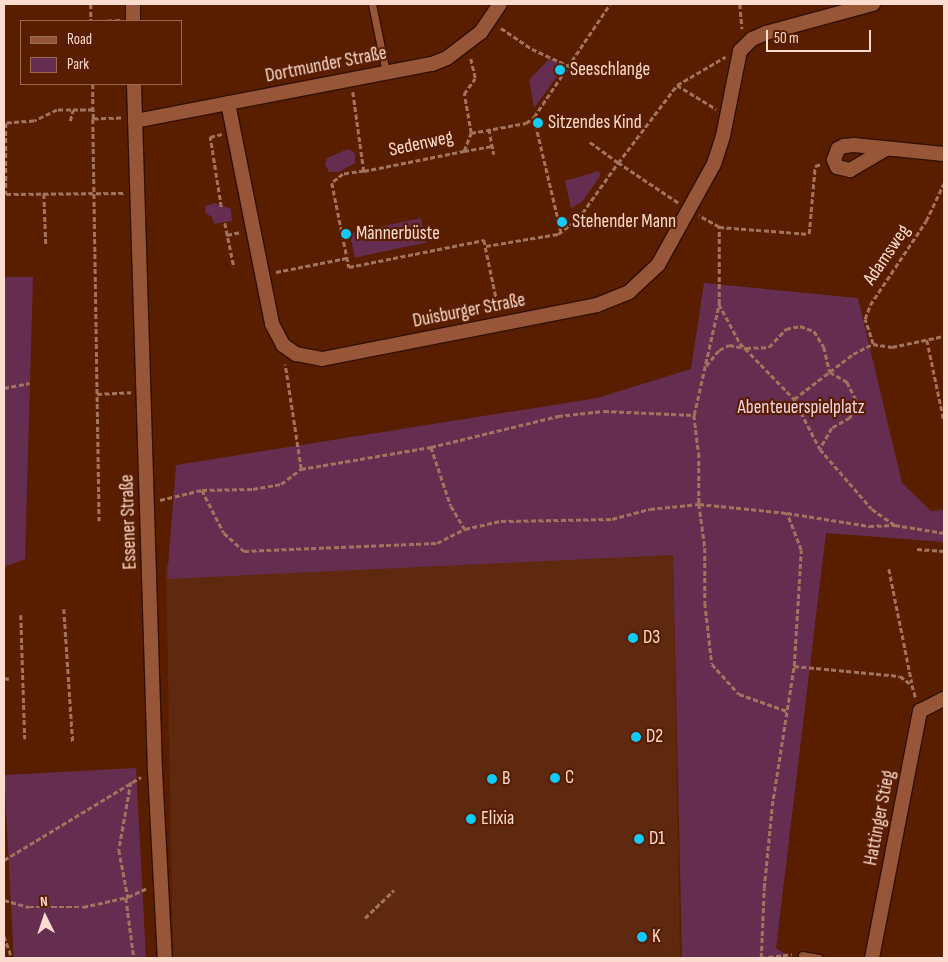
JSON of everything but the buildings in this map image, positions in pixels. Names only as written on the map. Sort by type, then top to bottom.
[{"type":"street","points":[[133,4],[133,20]]},
{"type":"street","name":"Dortmunder Straße","points":[[135,119],[432,64],[462,48],[489,21],[500,4]]},
{"type":"street","points":[[744,47],[766,33],[873,4]]},
{"type":"street","name":"Duisburger Straße","points":[[283,345],[296,354],[322,359],[597,306],[629,292],[658,265],[714,164],[744,47]]},
{"type":"street","name":"Essener Straße","points":[[134,85],[155,770],[165,958]]},
{"type":"street","points":[[228,103],[272,324],[283,345]]},
{"type":"street","points":[[886,149],[850,170],[837,167],[834,160],[838,149],[844,146],[886,149],[944,154]]},
{"type":"street","points":[[920,711],[944,699]]},
{"type":"street","name":"Hattinger Stieg","points":[[872,958],[920,711]]},
{"type":"lane","points":[[372,4],[386,72]]},
{"type":"lane","points":[[802,955],[819,958]]},
{"type":"path","points":[[91,4],[91,20]]},
{"type":"path","points":[[470,133],[526,122],[534,117],[610,4]]},
{"type":"path","points":[[486,246],[561,231],[578,219],[676,85],[744,47],[740,4]]},
{"type":"path","points":[[489,21],[532,49],[569,66]]},
{"type":"path","name":"Sedenweg","points":[[347,258],[332,183],[343,174],[464,151],[470,133],[464,94],[475,78],[471,58],[462,48]]},
{"type":"path","points":[[350,78],[364,171]]},
{"type":"path","points":[[93,85],[99,521]]},
{"type":"path","points":[[676,85],[727,115]]},
{"type":"path","points":[[93,110],[57,110],[34,122],[6,123],[6,194],[95,195],[137,192]]},
{"type":"path","points":[[70,121],[73,110]]},
{"type":"path","points":[[534,117],[561,231]]},
{"type":"path","points":[[93,119],[135,119]]},
{"type":"path","points":[[489,129],[494,155]]},
{"type":"path","points":[[220,207],[210,137],[224,134]]},
{"type":"path","points":[[589,142],[688,210],[719,227],[809,234],[815,166],[834,160]]},
{"type":"path","points":[[464,151],[492,146]]},
{"type":"path","name":"Adamsweg","points":[[873,344],[865,319],[870,305],[926,221],[944,183]]},
{"type":"path","points":[[44,194],[46,244]]},
{"type":"path","points":[[225,223],[234,266]]},
{"type":"path","points":[[719,227],[719,304],[694,415],[698,452],[698,504],[704,534],[705,603],[712,664],[739,694],[787,711]]},
{"type":"path","points":[[262,274],[347,258],[349,267],[484,240],[502,324]]},
{"type":"path","points":[[719,304],[746,348],[794,400],[820,449],[872,509],[895,525]]},
{"type":"path","points":[[705,367],[724,348],[770,347],[786,329],[800,326],[814,331],[824,347],[830,372],[847,382],[856,400],[850,418],[832,428],[820,449]]},
{"type":"path","points":[[794,400],[830,372],[873,344],[892,347],[944,336]]},
{"type":"path","points":[[927,340],[944,421]]},
{"type":"path","points":[[283,345],[301,469]]},
{"type":"path","points":[[4,388],[30,383]]},
{"type":"path","points":[[97,394],[144,392]]},
{"type":"path","points":[[147,503],[202,490],[253,489],[281,484],[301,469],[431,447],[558,416],[604,411],[694,415]]},
{"type":"path","points":[[431,447],[452,506],[465,529]]},
{"type":"path","points":[[202,490],[224,533],[244,551],[437,543],[465,529],[501,521],[612,519],[650,509],[698,504],[787,513],[869,526],[895,525],[944,533]]},
{"type":"path","points":[[787,513],[801,550],[794,666],[770,824],[762,958],[787,954],[802,955]]},
{"type":"path","points":[[918,549],[944,551]]},
{"type":"path","points":[[889,569],[912,684],[920,711]]},
{"type":"path","points":[[64,609],[73,743]]},
{"type":"path","points":[[21,615],[25,739]]},
{"type":"path","points":[[794,666],[900,676],[912,684]]},
{"type":"path","points":[[4,678],[9,679]]},
{"type":"path","points":[[4,860],[131,782],[155,770]]},
{"type":"path","points":[[131,782],[119,850],[128,897],[126,898],[134,958]]},
{"type":"path","points":[[4,900],[29,907],[83,907],[128,897],[162,881]]},
{"type":"path","points":[[365,918],[394,890]]},
{"type":"path","points":[[4,936],[12,958]]},
{"type":"shaded area","points":[[673,555],[680,958],[173,958],[166,564]]},
{"type":"green space","points":[[550,58],[564,67],[534,108],[529,80]]},
{"type":"green space","points":[[348,149],[355,153],[355,163],[339,172],[329,172],[325,164],[327,158]]},
{"type":"green space","points":[[599,171],[600,176],[582,202],[571,208],[565,181]]},
{"type":"green space","points":[[215,203],[231,209],[232,221],[214,224],[212,217],[205,213],[205,206]]},
{"type":"green space","points":[[421,218],[426,242],[355,258],[350,233]]},
{"type":"green space","points":[[4,277],[33,277],[25,559],[4,567]]},
{"type":"green space","name":"Abenteuerspielplatz","points":[[704,283],[858,298],[902,483],[931,511],[944,510],[944,542],[826,533],[776,948],[792,958],[682,958],[673,555],[167,579],[176,465],[597,398],[691,369]]},
{"type":"green space","points":[[136,768],[146,958],[14,958],[4,775]]},
{"type":"place","name":"Seeschlange","points":[[560,70]]},
{"type":"place","name":"Sitzendes Kind","points":[[538,123]]},
{"type":"place","name":"Stehender Mann","points":[[562,222]]},
{"type":"place","name":"Männerbüste","points":[[346,234]]},
{"type":"place","name":"D3","points":[[633,638]]},
{"type":"place","name":"D2","points":[[636,737]]},
{"type":"place","name":"C","points":[[555,778]]},
{"type":"place","name":"B","points":[[492,779]]},
{"type":"place","name":"Elixia","points":[[471,819]]},
{"type":"place","name":"D1","points":[[639,839]]},
{"type":"place","name":"K","points":[[642,937]]}]
